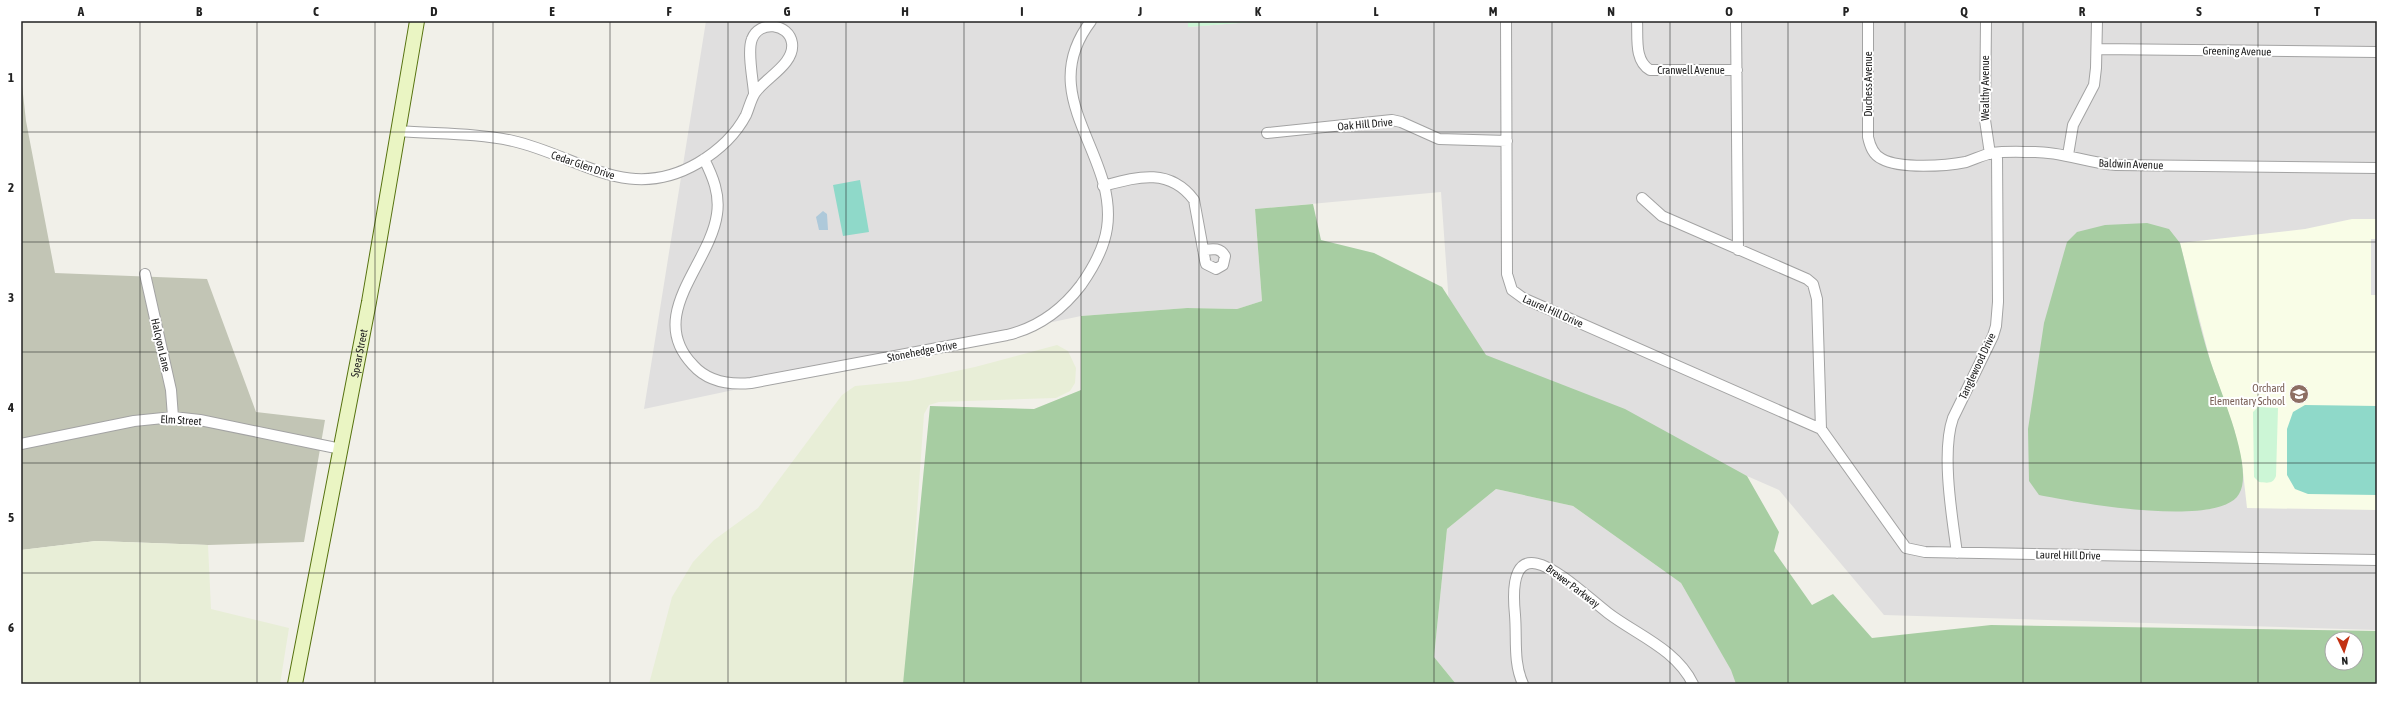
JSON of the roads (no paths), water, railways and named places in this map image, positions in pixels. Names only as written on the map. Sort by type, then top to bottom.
[{"type":"main road","name":"Spear Street","points":[[295,684],[341,448],[399,131],[417,21]]},
{"type":"street","name":"Stonehedge Drive","points":[[704,159],[715,184],[718,213],[713,230],[679,302],[676,315],[676,334],[683,353],[696,368],[712,379],[737,384],[1007,335],[1029,328],[1048,317],[1070,298],[1097,259],[1107,228],[1107,205],[1103,186],[1078,115],[1070,74],[1077,43],[1091,21]]},
{"type":"street","name":"Laurel Hill Drive","points":[[1506,21],[1507,274],[1508,283],[1515,293],[1821,429],[1906,548],[1917,552],[2377,560]]},
{"type":"street","name":"Cranwell Avenue","points":[[1638,21],[1640,58],[1644,65],[1650,70],[1737,70]]},
{"type":"street","points":[[1736,21],[1738,250]]},
{"type":"street","name":"Duchess Avenue","points":[[1868,21],[1868,129],[1871,147]]},
{"type":"street","name":"Wealthy Avenue","points":[[1986,21],[1985,120],[1994,153]]},
{"type":"street","points":[[2068,155],[2073,125],[2094,85],[2097,49],[2097,21]]},
{"type":"street","name":"Cedar Glen Drive","points":[[399,131],[513,141],[537,148],[602,174],[626,179],[666,176],[685,170],[704,159],[735,133],[749,108],[754,93],[750,47],[752,38],[758,31],[766,27],[780,24],[791,39],[791,52],[787,60],[754,93]]},
{"type":"street","name":"Greening Avenue","points":[[2097,49],[2377,52]]},
{"type":"street","name":"Oak Hill Drive","points":[[1267,133],[1392,120],[1401,122],[1439,139],[1507,141]]},
{"type":"street","name":"Baldwin Avenue","points":[[1871,147],[1881,159],[1900,164],[1950,164],[1994,153],[2037,152],[2068,155],[2095,162],[2116,165],[2377,168]]},
{"type":"street","name":"Tanglewood Drive","points":[[1958,553],[1949,488],[1949,432],[1953,418],[1996,326],[1998,302],[1994,153]]},
{"type":"street","points":[[1103,186],[1146,176],[1157,177],[1170,182],[1194,200],[1203,250]]},
{"type":"street","points":[[1642,198],[1662,216],[1808,279],[1813,284],[1817,299],[1821,429]]},
{"type":"street","name":"Halcyon Lane","points":[[145,274],[171,390],[173,417]]},
{"type":"street","name":"Elm Street","points":[[21,444],[134,420],[173,417],[200,420],[341,448]]},
{"type":"street","name":"Brewer Parkway","points":[[1523,684],[1518,674],[1515,651],[1513,582],[1517,572],[1525,564],[1534,562],[1542,563],[1559,573],[1609,614],[1662,649],[1677,661],[1693,684]]},
{"type":"place","name":"Orchard Elementary School","points":[[2299,394]]}]
